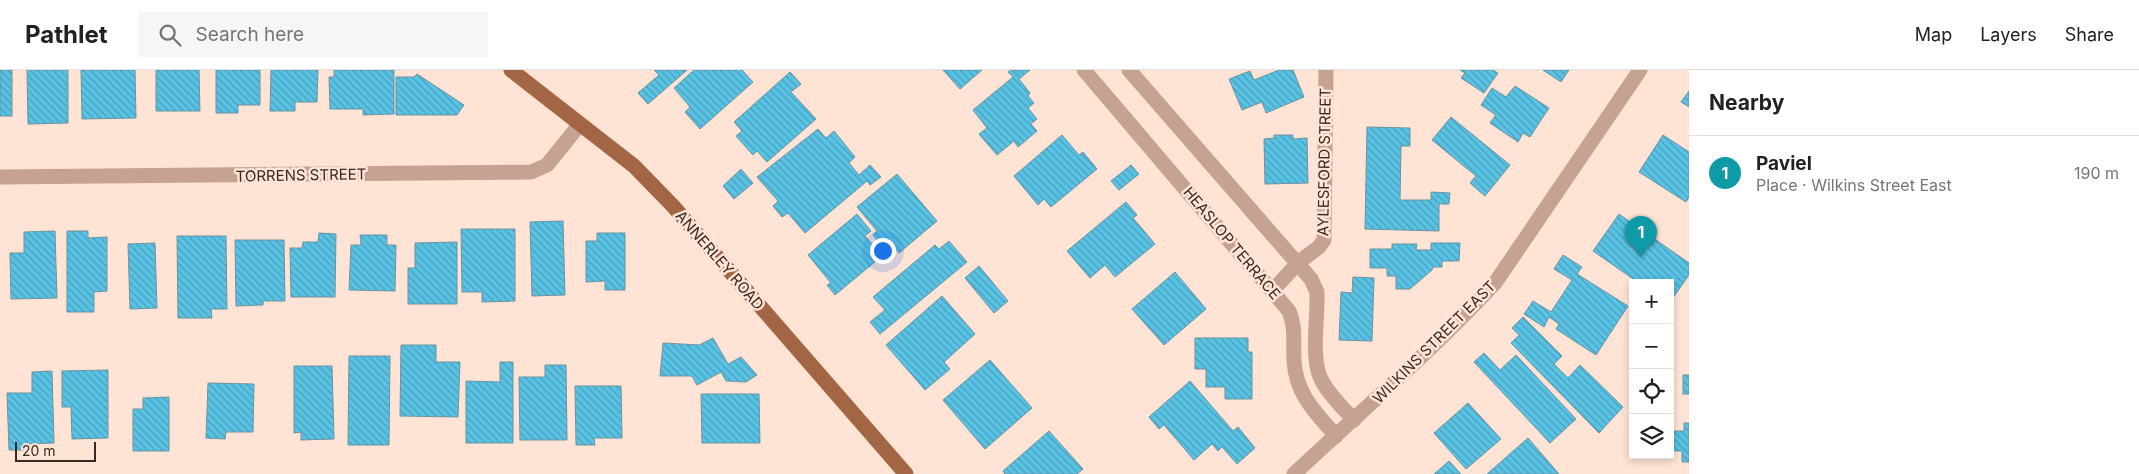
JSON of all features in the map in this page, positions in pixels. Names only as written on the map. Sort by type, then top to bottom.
[{"type":"main road","name":"ANNERLEY ROAD","points":[[511,70],[634,166],[673,206],[901,472]]},
{"type":"street","name":"HEASLOP TERRACE","points":[[1084,70],[1289,311],[1292,318],[1296,374],[1299,387],[1311,408],[1336,436]]},
{"type":"street","points":[[1129,70],[1311,278],[1317,292],[1316,360],[1321,380],[1354,420]]},
{"type":"street","name":"AYLESFORD STREET","points":[[1272,291],[1298,262],[1319,247],[1324,240],[1326,70]]},
{"type":"street","name":"WILKINS STREET EAST","points":[[1294,474],[1474,306],[1495,283],[1640,70]]},
{"type":"street","name":"TORRENS STREET","points":[[0,177],[532,172],[547,166],[580,124]]},
{"type":"building","points":[[0,70],[12,70],[12,116],[0,116]]},
{"type":"building","points":[[27,70],[68,70],[68,123],[28,124]]},
{"type":"building","points":[[81,70],[135,70],[136,118],[82,119]]},
{"type":"building","points":[[156,70],[199,70],[200,111],[156,111]]},
{"type":"building","points":[[216,70],[260,70],[260,105],[238,105],[238,113],[216,113]]},
{"type":"building","points":[[271,70],[318,70],[317,102],[295,102],[295,111],[270,111]]},
{"type":"building","points":[[334,70],[394,70],[394,114],[363,115],[363,109],[330,109],[329,77],[334,77]]},
{"type":"building","points":[[654,70],[687,70],[648,104],[638,93],[659,75]]},
{"type":"building","points":[[694,70],[742,70],[753,82],[700,129],[685,112],[690,107],[674,88]]},
{"type":"building","points":[[943,70],[982,70],[960,89]]},
{"type":"building","points":[[1011,70],[1030,70],[1019,79],[1030,93],[1028,96],[1034,103],[1028,108],[1037,119],[1031,124],[1037,131],[1018,147],[1014,141],[997,155],[979,134],[987,128],[973,110],[1013,77],[1008,72]]},
{"type":"building","points":[[1279,70],[1293,70],[1304,97],[1266,113],[1262,102],[1242,110],[1229,79],[1250,71],[1254,80]]},
{"type":"building","points":[[1460,70],[1493,70],[1498,73],[1484,93],[1461,78],[1465,73]]},
{"type":"building","points":[[1543,70],[1569,70],[1561,82]]},
{"type":"building","points":[[790,72],[801,84],[791,92],[816,119],[767,162],[757,151],[753,155],[736,136],[742,131],[734,122]]},
{"type":"building","points":[[417,74],[464,105],[457,115],[396,115],[396,77],[414,77]]},
{"type":"building","points":[[1515,86],[1549,108],[1530,137],[1523,133],[1518,142],[1490,123],[1496,115],[1481,105],[1492,88],[1506,97]]},
{"type":"building","points":[[1689,91],[1689,107],[1681,102]]},
{"type":"building","points":[[1451,117],[1510,165],[1485,196],[1470,183],[1476,176],[1432,140]]},
{"type":"building","points":[[1367,127],[1410,128],[1410,146],[1401,146],[1400,200],[1431,200],[1431,192],[1450,193],[1449,204],[1439,204],[1439,231],[1365,229]]},
{"type":"building","points":[[818,129],[826,138],[834,131],[855,157],[849,163],[859,175],[870,165],[881,177],[870,185],[867,181],[805,233],[788,213],[782,217],[773,206],[778,201],[757,177]]},
{"type":"building","points":[[1062,135],[1079,155],[1083,152],[1097,169],[1051,207],[1044,199],[1038,205],[1014,176]]},
{"type":"building","points":[[1274,135],[1293,135],[1293,139],[1307,138],[1308,183],[1265,184],[1264,139],[1274,138]]},
{"type":"building","points":[[1663,135],[1689,152],[1689,197],[1686,202],[1639,172]]},
{"type":"building","points":[[1131,165],[1139,174],[1119,190],[1111,181]]},
{"type":"building","points":[[741,169],[753,183],[734,199],[723,186]]},
{"type":"building","points":[[897,174],[937,221],[899,253],[893,245],[886,251],[873,235],[877,231],[857,207]]},
{"type":"building","points":[[1126,202],[1137,215],[1133,218],[1155,244],[1115,277],[1105,265],[1090,278],[1067,251]]},
{"type":"building","points":[[857,214],[871,231],[865,236],[882,256],[835,295],[827,285],[831,283],[808,255]]},
{"type":"building","points":[[1619,214],[1689,263],[1689,275],[1674,296],[1674,279],[1633,279],[1593,251]]},
{"type":"building","points":[[563,221],[565,295],[532,296],[530,222]]},
{"type":"building","points":[[461,229],[515,229],[515,301],[482,302],[482,292],[462,292]]},
{"type":"building","points":[[55,231],[57,298],[11,299],[10,253],[24,253],[24,232]]},
{"type":"building","points":[[67,231],[88,231],[88,238],[107,237],[107,291],[94,292],[94,312],[67,312]]},
{"type":"building","points":[[319,233],[336,234],[335,297],[291,297],[290,248],[302,248],[303,242],[318,242]]},
{"type":"building","points":[[597,233],[625,233],[625,290],[605,290],[605,281],[586,282],[586,241],[597,241]]},
{"type":"building","points":[[360,235],[387,235],[387,245],[396,245],[395,291],[349,290],[351,245],[361,245]]},
{"type":"building","points":[[177,236],[226,236],[227,309],[211,309],[212,318],[178,318]]},
{"type":"building","points":[[235,240],[284,240],[285,301],[263,301],[263,305],[236,306]]},
{"type":"building","points":[[949,241],[967,262],[880,334],[870,322],[885,310],[873,297],[935,245],[939,249]]},
{"type":"building","points":[[457,242],[457,304],[408,304],[408,268],[415,268],[415,243]]},
{"type":"building","points":[[155,243],[157,308],[130,309],[128,244]]},
{"type":"building","points":[[1431,243],[1460,243],[1459,261],[1442,261],[1442,267],[1433,267],[1410,289],[1396,289],[1396,276],[1387,276],[1387,268],[1370,268],[1370,249],[1392,249],[1392,244],[1417,244],[1416,250],[1431,250]]},
{"type":"building","points":[[1563,255],[1582,267],[1577,274],[1628,306],[1596,355],[1556,329],[1559,324],[1549,317],[1544,327],[1524,314],[1533,301],[1551,312],[1572,280],[1554,269]]},
{"type":"building","points":[[979,266],[1008,301],[994,313],[965,278]]},
{"type":"building","points":[[1175,272],[1206,309],[1164,345],[1132,309]]},
{"type":"building","points":[[1353,277],[1374,278],[1372,341],[1339,340],[1341,292],[1352,293]]},
{"type":"building","points":[[942,296],[975,334],[944,362],[950,369],[925,390],[886,345]]},
{"type":"building","points":[[1523,317],[1562,356],[1554,364],[1568,378],[1580,365],[1623,407],[1599,433],[1511,343],[1519,335],[1512,328]]},
{"type":"building","points":[[713,338],[728,364],[741,357],[757,375],[746,382],[726,381],[721,372],[697,385],[692,376],[660,376],[663,343],[699,345]]},
{"type":"building","points":[[1195,338],[1248,338],[1248,352],[1252,352],[1252,399],[1225,399],[1225,387],[1206,387],[1206,369],[1195,369]]},
{"type":"building","points":[[401,345],[436,345],[436,362],[460,362],[458,417],[400,416]]},
{"type":"building","points":[[1484,353],[1500,370],[1516,355],[1576,419],[1550,443],[1474,362]]},
{"type":"building","points":[[349,356],[390,356],[389,445],[348,445]]},
{"type":"building","points":[[990,360],[1032,408],[985,449],[943,400]]},
{"type":"building","points":[[500,362],[513,362],[513,443],[466,443],[466,381],[500,382]]},
{"type":"building","points":[[545,365],[566,365],[567,440],[520,440],[519,377],[545,377]]},
{"type":"building","points":[[294,366],[332,366],[334,439],[301,440],[301,432],[294,433]]},
{"type":"building","points":[[108,370],[108,438],[72,439],[71,407],[62,407],[62,371]]},
{"type":"building","points":[[52,371],[54,443],[26,444],[25,450],[9,450],[7,393],[32,393],[32,372]]},
{"type":"building","points":[[1683,375],[1689,375],[1689,394],[1683,394]]},
{"type":"building","points":[[1190,381],[1233,431],[1238,427],[1255,448],[1237,464],[1222,447],[1218,451],[1212,444],[1194,460],[1164,425],[1159,429],[1149,417]]},
{"type":"building","points":[[208,383],[254,384],[253,432],[226,432],[225,439],[206,438]]},
{"type":"building","points":[[575,386],[621,386],[622,438],[594,438],[595,445],[576,445]]},
{"type":"building","points":[[701,394],[759,394],[760,443],[702,443]]},
{"type":"building","points":[[169,397],[169,451],[133,451],[133,409],[143,409],[143,398]]},
{"type":"building","points":[[1468,403],[1501,439],[1466,469],[1434,433]]},
{"type":"building","points":[[1684,423],[1689,423],[1689,462],[1682,462],[1682,451],[1674,451],[1674,431],[1684,431]]},
{"type":"building","points":[[1049,431],[1083,469],[1077,474],[1005,474],[1003,471]]},
{"type":"building","points":[[1528,438],[1559,474],[1487,474]]},
{"type":"building","points":[[1449,461],[1461,474],[1434,474]]},
{"type":"place","name":"Paviel","points":[[1641,257]]}]
